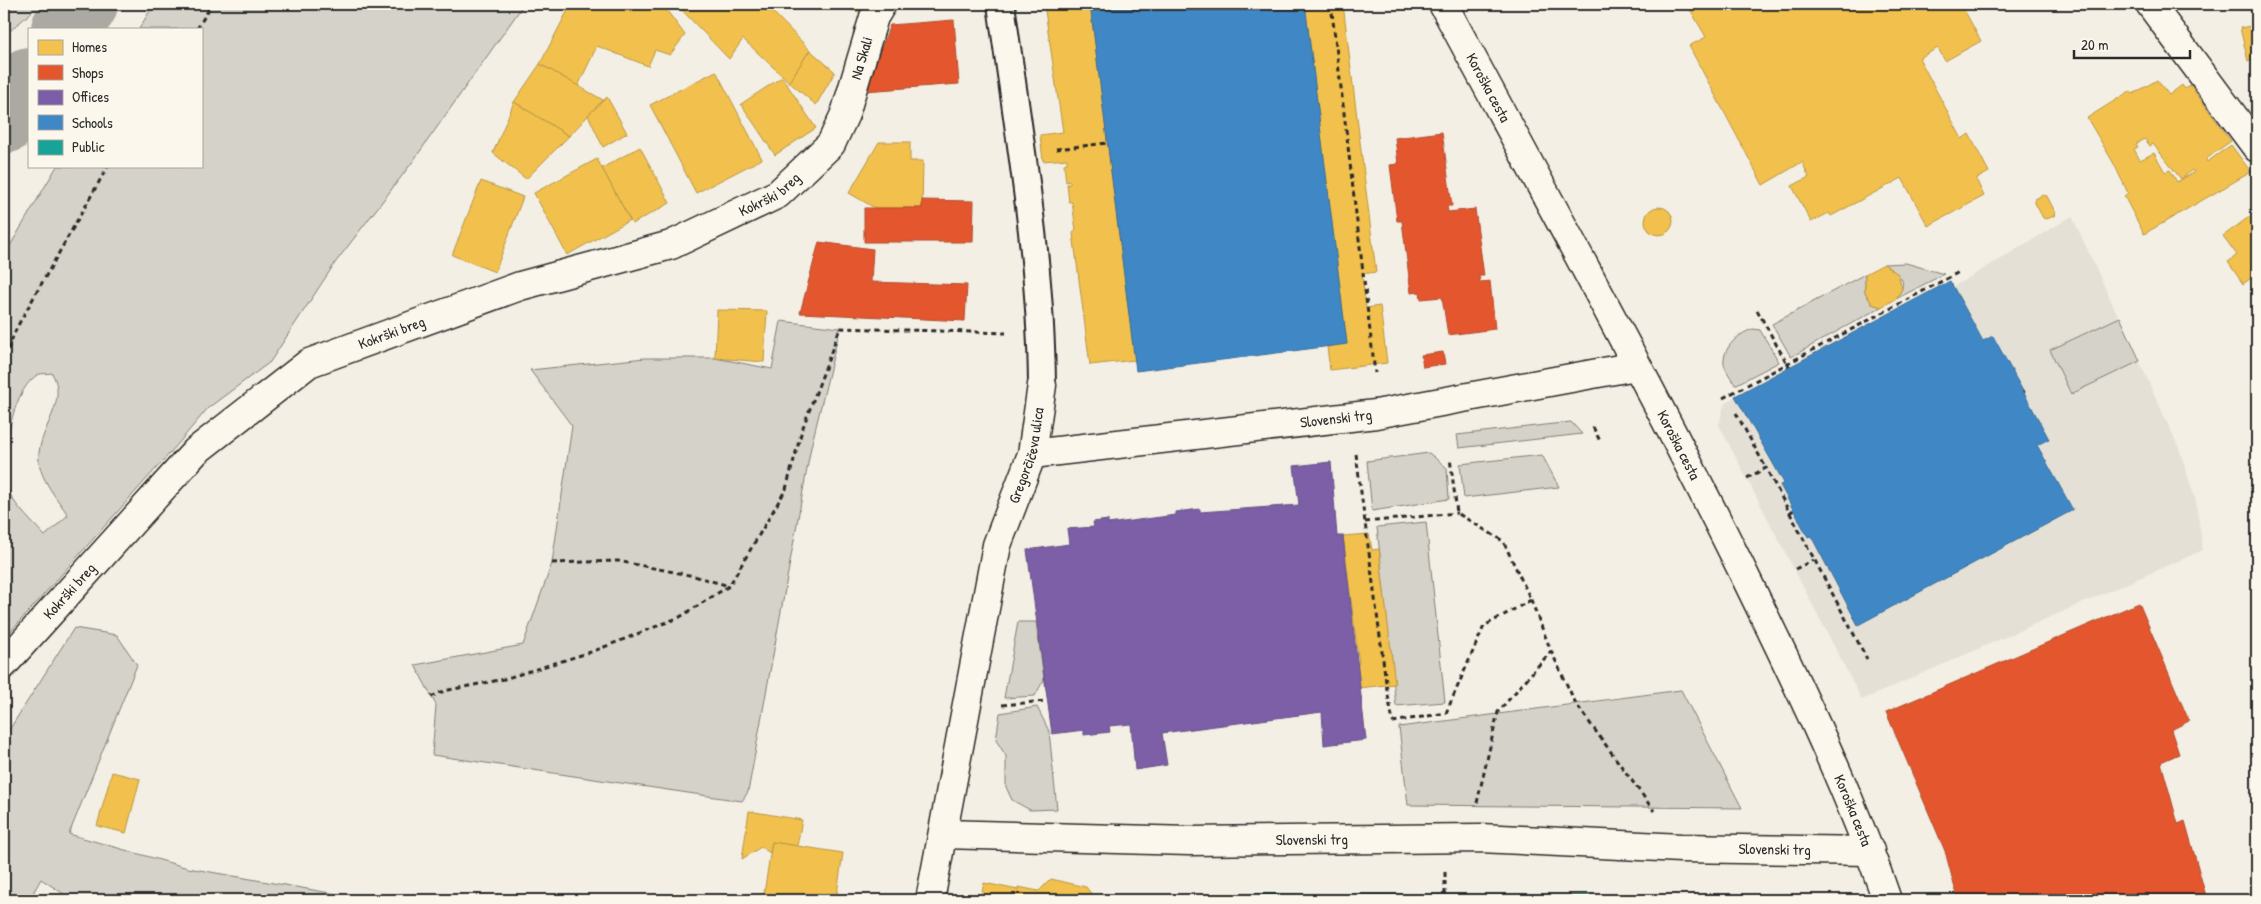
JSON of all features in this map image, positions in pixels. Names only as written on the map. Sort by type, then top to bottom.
[{"type":"street","name":"Na Skali","points":[[844,114],[874,17],[882,4]]},
{"type":"street","name":"Gregorčičeva ulica","points":[[930,900],[997,545],[1032,454],[1042,385],[1042,334],[1021,153],[1000,4]]},
{"type":"street","name":"Koroška cesta","points":[[1443,4],[1636,366],[1674,433],[1802,693],[1870,851],[1887,900]]},
{"type":"street","points":[[2150,4],[2257,148]]},
{"type":"street","name":"Kokrški breg","points":[[4,664],[196,451],[309,363],[520,286],[671,245],[778,194],[831,144],[844,114]]},
{"type":"street","name":"Slovenski trg","points":[[1032,454],[1376,414],[1636,366]]},
{"type":"street","name":"Slovenski trg","points":[[943,834],[1189,841],[1480,838],[1681,848],[1870,851]]},
{"type":"path","points":[[198,28],[212,4]]},
{"type":"path","points":[[1331,4],[1375,373]]},
{"type":"path","points":[[1052,150],[1108,143]]},
{"type":"path","points":[[4,358],[17,328],[107,168]]},
{"type":"path","points":[[1723,398],[1788,365],[1959,272]]},
{"type":"path","points":[[1757,310],[1788,365]]},
{"type":"path","points":[[431,697],[444,691],[504,679],[594,651],[680,618],[729,586],[786,489],[802,430],[840,328],[1042,334]]},
{"type":"path","points":[[1736,413],[1867,658]]},
{"type":"path","points":[[1593,427],[1600,441]]},
{"type":"path","points":[[1356,454],[1387,690],[1394,722],[1446,713],[1484,626],[1531,600]]},
{"type":"path","points":[[1450,458],[1457,513]]},
{"type":"path","points":[[1747,478],[1766,468]]},
{"type":"path","points":[[1790,513],[1794,510]]},
{"type":"path","points":[[1365,522],[1457,513],[1503,541],[1576,704],[1681,848]]},
{"type":"path","points":[[1795,569],[1814,560]]},
{"type":"path","points":[[552,563],[618,561],[694,576],[729,586]]},
{"type":"path","points":[[1476,805],[1498,712],[1551,651]]},
{"type":"path","points":[[994,706],[1046,701]]},
{"type":"path","points":[[1445,868],[1445,894]]},
{"type":"shaded area","points":[[4,4],[41,4],[4,36]]},
{"type":"shaded area","points":[[154,4],[524,4],[411,164],[335,263],[270,362],[208,408],[4,639],[4,256],[56,168],[202,168],[202,28],[140,28]],"holes":[[[52,373],[57,393],[53,413],[41,443],[39,461],[48,486],[68,515],[45,536],[21,510],[10,494],[7,482],[7,449],[14,413],[27,384],[38,374]]]},
{"type":"shaded area","points":[[2072,216],[2179,448],[2196,502],[2203,550],[1862,700],[1719,425],[1724,405],[1735,396],[1950,281],[1954,286]]},
{"type":"shaded area","points":[[1906,263],[1944,274],[1896,299],[1901,291],[1902,281],[1897,274],[1884,264]]},
{"type":"shaded area","points":[[1865,274],[1865,292],[1872,304],[1881,307],[1791,357],[1772,324]]},
{"type":"shaded area","points":[[2120,317],[2140,361],[2071,394],[2050,350]]},
{"type":"shaded area","points":[[781,321],[840,328],[811,447],[748,792],[742,801],[432,755],[436,705],[415,665],[523,645],[552,563],[572,426],[530,370],[645,358],[715,358],[772,369]]},
{"type":"shaded area","points":[[1753,329],[1760,330],[1779,362],[1735,385],[1727,372],[1724,358],[1732,342],[1742,334]]},
{"type":"shaded area","points":[[1571,422],[1582,434],[1459,448],[1457,435]]},
{"type":"shaded area","points":[[1429,453],[1447,468],[1449,499],[1372,511],[1367,461]]},
{"type":"shaded area","points":[[1542,455],[1559,487],[1464,498],[1460,464]]},
{"type":"shaded area","points":[[1426,522],[1445,702],[1396,706],[1377,527]]},
{"type":"shaded area","points":[[1018,622],[1036,622],[1044,679],[1035,696],[1004,698]]},
{"type":"shaded area","points":[[74,628],[117,635],[137,665],[69,834],[188,868],[370,900],[73,900],[41,879],[29,900],[4,900],[4,738]]},
{"type":"shaded area","points":[[1681,690],[1742,808],[1408,805],[1399,727]]},
{"type":"shaded area","points":[[1037,707],[1049,731],[1057,809],[1030,810],[1012,800],[1006,787],[1006,756],[996,740],[1000,713]]},
{"type":"building: Homes","points":[[571,4],[662,4],[685,35],[670,55],[655,50],[648,66],[597,46],[578,86],[540,64]]},
{"type":"building: Homes","points":[[676,4],[765,4],[810,50],[789,82],[743,39],[729,59]]},
{"type":"building: Homes","points":[[826,4],[871,4],[868,14]]},
{"type":"building: Homes","points":[[1044,4],[1090,4],[1135,360],[1090,365],[1073,233],[1076,230],[1067,184],[1070,184],[1070,181],[1066,182],[1064,164],[1067,163],[1067,159],[1043,161],[1040,135],[1063,132]]},
{"type":"building: Homes","points":[[1305,4],[1343,4],[1376,272],[1362,274],[1366,308],[1380,306],[1387,363],[1330,370],[1327,347],[1347,344]]},
{"type":"building: Homes","points":[[1687,4],[1961,4],[1981,41],[1945,61],[1938,48],[1919,58],[1962,139],[1969,134],[1989,172],[1976,179],[1984,196],[1928,226],[1902,178],[1831,216],[1829,213],[1811,222],[1792,186],[1809,177],[1802,162],[1763,185],[1689,46],[1706,37]]},
{"type":"building: Homes","points":[[2251,4],[2257,4],[2257,59],[2248,61],[2240,28],[2256,25]]},
{"type":"building: Homes","points":[[810,50],[835,72],[816,105],[789,82]]},
{"type":"building: Homes","points":[[540,64],[603,100],[569,136],[514,102]]},
{"type":"building: Homes","points":[[716,71],[762,159],[696,193],[650,105]]},
{"type":"building: Homes","points":[[782,77],[816,128],[775,155],[741,104]]},
{"type":"building: Homes","points":[[2157,80],[2169,95],[2182,85],[2185,89],[2190,85],[2231,141],[2206,159],[2207,162],[2231,145],[2251,172],[2144,234],[2124,196],[2128,193],[2113,162],[2087,118],[2130,91],[2133,94]],"holes":[[[2145,139],[2150,146],[2153,144],[2181,179],[2192,170],[2194,172],[2177,182],[2170,170],[2165,172],[2154,153],[2140,160],[2134,149],[2138,147],[2136,144]]]},
{"type":"building: Homes","points":[[607,97],[627,133],[603,147],[588,115]]},
{"type":"building: Homes","points":[[514,102],[569,136],[526,179],[493,153]]},
{"type":"building: Homes","points":[[879,142],[910,142],[910,161],[923,161],[922,208],[875,208],[849,193]]},
{"type":"building: Homes","points":[[640,147],[670,203],[632,224],[602,168]]},
{"type":"building: Homes","points":[[597,159],[630,220],[567,255],[534,193]]},
{"type":"building: Homes","points":[[481,181],[523,197],[495,272],[452,255]]},
{"type":"building: Homes","points":[[2043,195],[2047,196],[2055,212],[2054,216],[2047,219],[2043,218],[2035,203],[2035,199]]},
{"type":"building: Homes","points":[[1659,207],[1669,211],[1673,221],[1669,231],[1659,235],[1649,231],[1645,221],[1649,211]]},
{"type":"building: Homes","points":[[2257,211],[2257,274],[2243,284],[2228,262],[2237,255],[2223,236]]},
{"type":"building: Homes","points":[[1884,264],[1898,274],[1902,289],[1896,299],[1881,307],[1872,304],[1865,292],[1865,274]]},
{"type":"building: Homes","points":[[717,310],[767,311],[764,362],[715,358]]},
{"type":"building: Homes","points":[[1369,534],[1372,550],[1379,549],[1395,684],[1359,688],[1356,664],[1359,664],[1343,536]]},
{"type":"building: Homes","points":[[112,772],[140,779],[126,833],[97,826]]},
{"type":"building: Homes","points":[[749,811],[802,820],[797,846],[772,842],[770,853],[761,847],[742,859]]},
{"type":"building: Homes","points":[[772,842],[843,853],[836,900],[763,900]]},
{"type":"building: Homes","points":[[1051,879],[1086,887],[1096,900],[980,900],[984,883],[1018,890],[1018,887],[1039,891]]},
{"type":"building: Shops","points":[[954,20],[959,84],[865,91],[890,25]]},
{"type":"building: Shops","points":[[1442,132],[1452,206],[1447,206],[1448,212],[1475,209],[1484,276],[1479,276],[1480,282],[1490,281],[1495,329],[1448,335],[1442,297],[1421,299],[1420,292],[1411,293],[1402,221],[1397,221],[1390,165],[1398,164],[1395,138]]},
{"type":"building: Shops","points":[[922,200],[974,201],[973,242],[864,242],[864,208],[922,208]]},
{"type":"building: Shops","points":[[819,242],[873,249],[871,282],[967,285],[965,321],[800,313]]},
{"type":"building: Shops","points":[[1443,352],[1445,364],[1423,367],[1421,355]]},
{"type":"building: Shops","points":[[2139,603],[2189,721],[2171,730],[2179,754],[2161,762],[2178,824],[2185,821],[2206,896],[2190,900],[1958,900],[1945,851],[1886,712]]},
{"type":"building: Offices","points":[[1331,462],[1337,536],[1343,536],[1366,740],[1324,745],[1322,712],[1162,733],[1167,765],[1135,770],[1131,724],[1109,726],[1110,732],[1084,735],[1084,730],[1052,734],[1027,550],[1069,544],[1067,529],[1094,527],[1093,522],[1108,520],[1108,524],[1176,515],[1176,512],[1200,509],[1200,512],[1299,505],[1294,466]]},
{"type":"building: Schools","points":[[1090,4],[1305,4],[1347,344],[1136,371]]},
{"type":"building: Schools","points":[[1950,281],[1983,341],[1993,336],[2049,439],[2037,445],[2073,510],[1858,625],[1811,536],[1808,537],[1780,485],[1784,483],[1735,396]]},
{"type":"building: Public","points":[[1243,894],[1663,896],[1663,900],[1243,900]]},
{"type":"waterway","points":[[67,28],[83,4]]},
{"type":"waterway","points":[[4,119],[28,83]]}]
